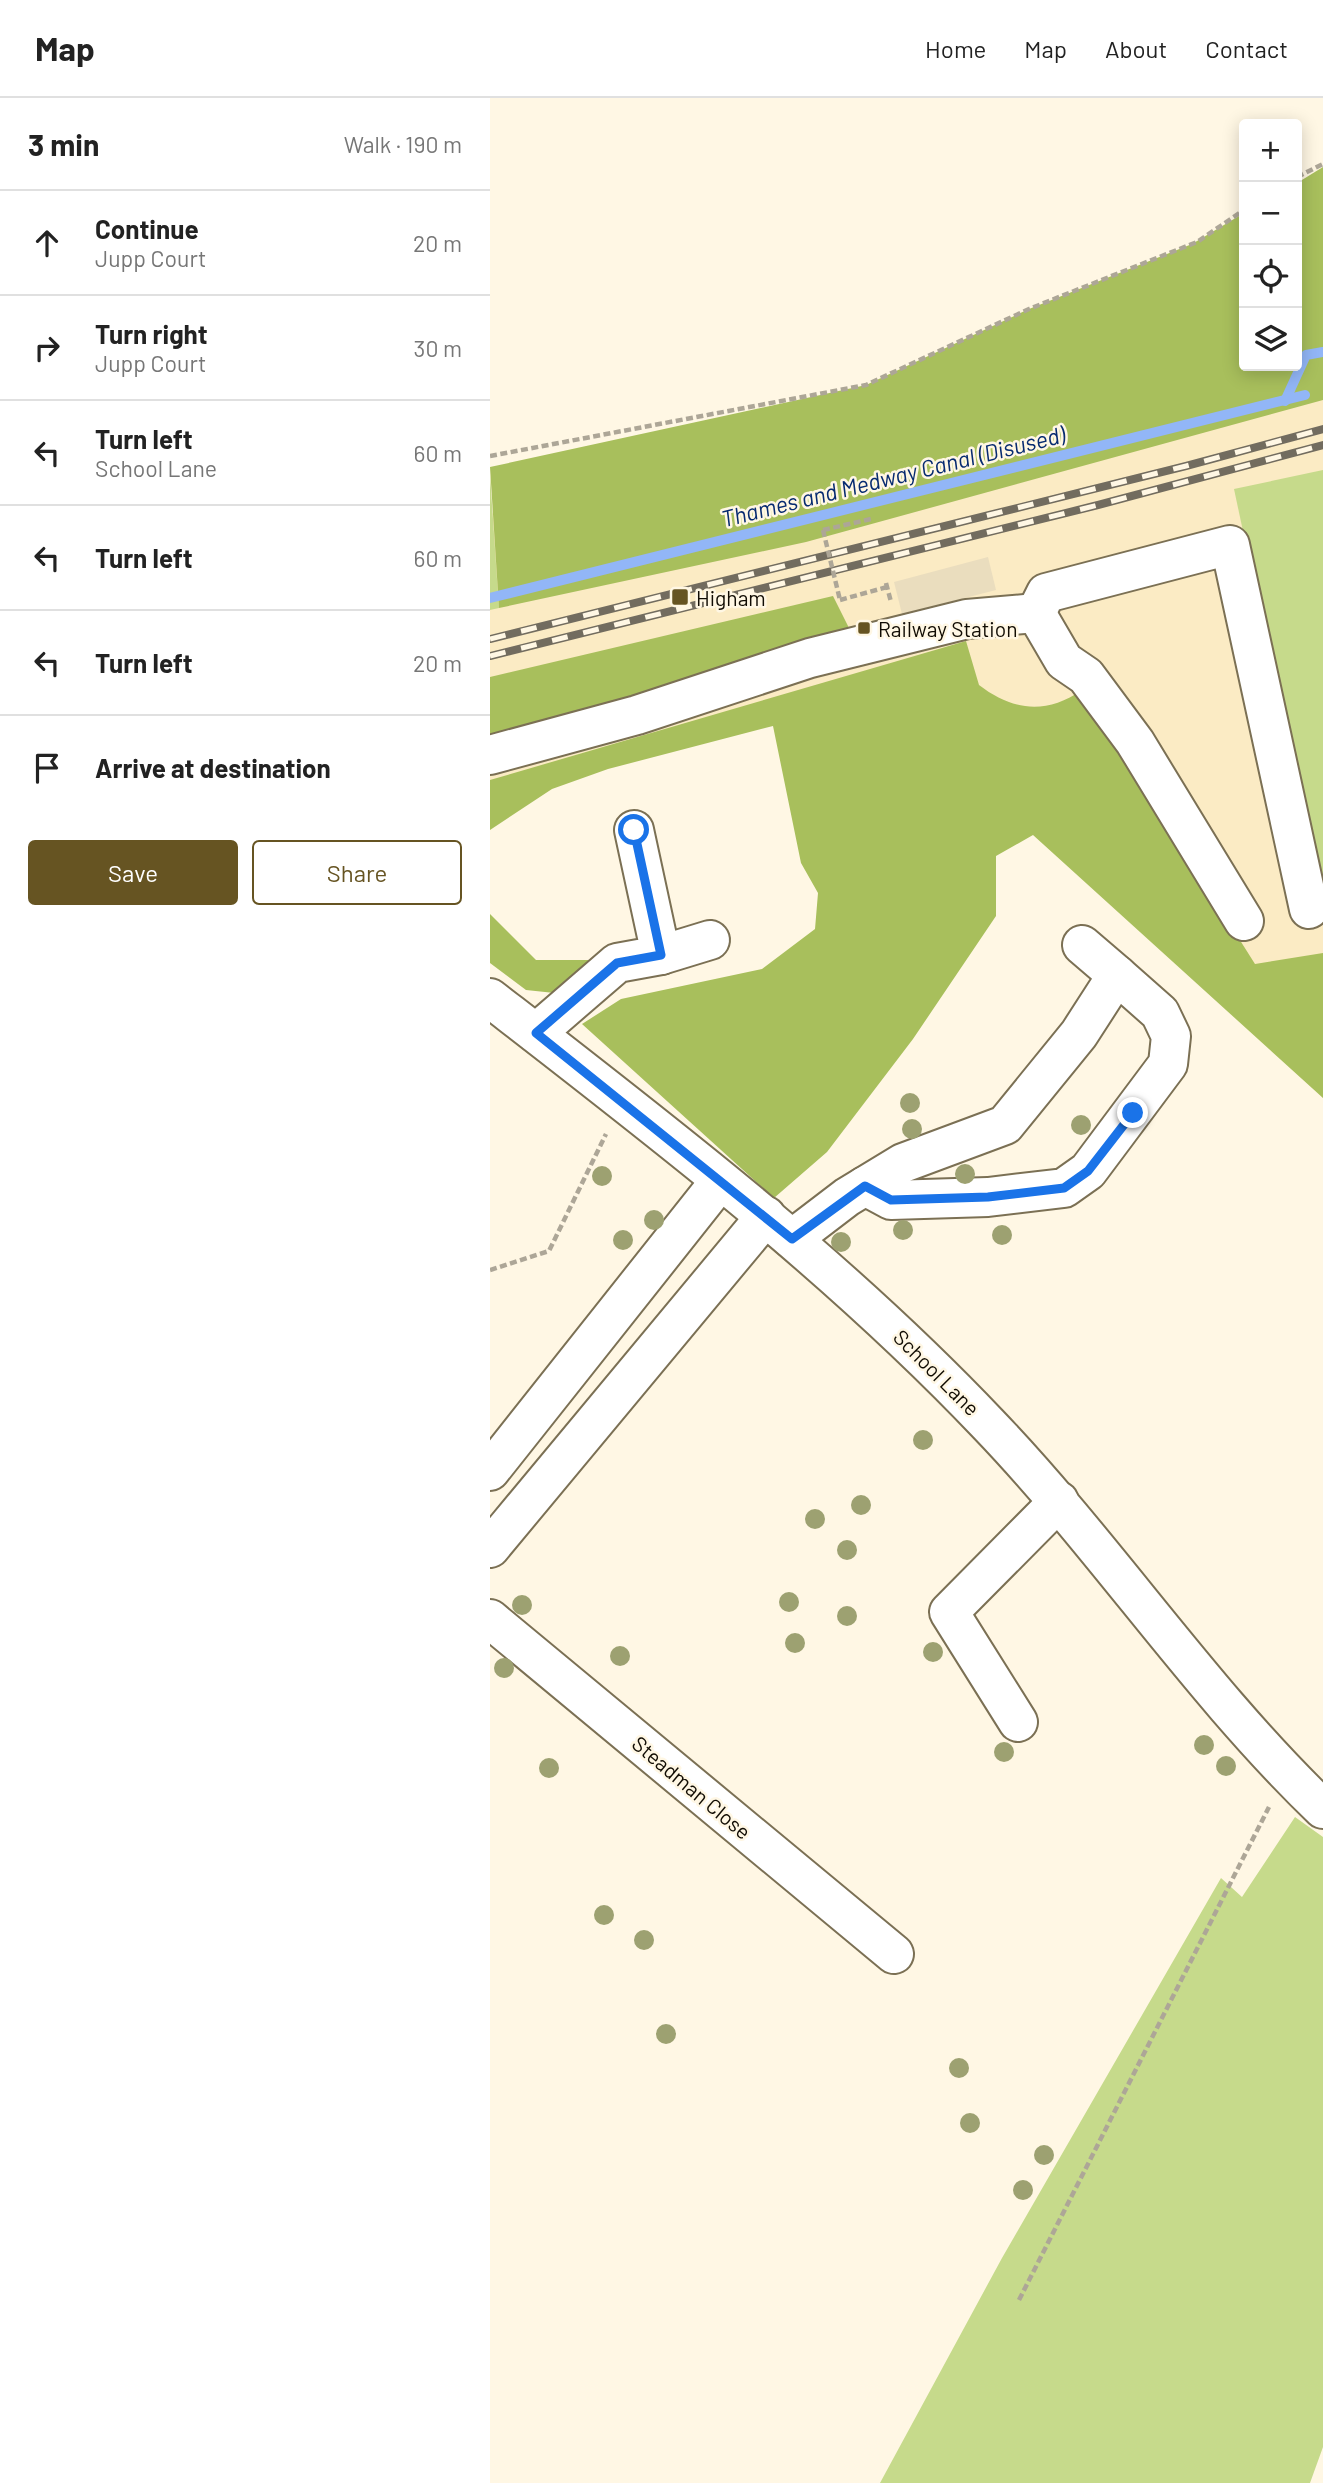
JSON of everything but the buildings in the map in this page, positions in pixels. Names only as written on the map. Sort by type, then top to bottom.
[{"type":"street","points":[[1036,612],[1046,593],[1230,545],[1309,909]]},
{"type":"street","points":[[490,755],[637,715],[810,659],[967,619],[1036,612]]},
{"type":"street","points":[[1036,612],[1064,661],[1086,676],[1135,742],[1244,921]]},
{"type":"street","points":[[634,830],[661,955]]},
{"type":"street","points":[[536,1033],[617,963],[661,955],[710,940]]},
{"type":"street","points":[[865,1186],[891,1200],[988,1197],[1064,1188],[1088,1171],[1168,1064],[1171,1037],[1160,1013],[1082,945]]},
{"type":"street","points":[[490,1548],[779,1227],[865,1186],[903,1163],[1005,1125],[1079,1034],[1117,975]]},
{"type":"street","name":"School Lane","points":[[490,998],[779,1227],[890,1326],[1059,1501],[1231,1714],[1323,1809]]},
{"type":"street","points":[[490,1471],[720,1181]]},
{"type":"street","points":[[1018,1722],[949,1612],[1059,1501]]},
{"type":"street","name":"Steadman Close","points":[[490,1619],[894,1954]]},
{"type":"path","points":[[1302,174],[1323,164]]},
{"type":"path","points":[[490,456],[866,385],[1029,309],[1197,242],[1239,213]]},
{"type":"path","points":[[872,520],[823,530],[840,600],[887,587]]},
{"type":"path","points":[[490,1270],[549,1251],[622,1101]]},
{"type":"path","points":[[1019,2300],[1287,1772]]},
{"type":"shaded area","points":[[1323,264],[1323,1098],[940,663],[490,784],[490,514],[1239,289],[1239,371],[1302,371],[1302,346]]},
{"type":"green space","points":[[1323,167],[1323,400],[806,542],[499,608],[490,467],[866,385],[1029,309],[1192,244],[1239,216],[1239,371],[1302,371],[1302,180]]},
{"type":"green space","points":[[1323,470],[1323,895],[1320,892],[1234,489]]},
{"type":"green space","points":[[490,475],[499,608],[490,610]]},
{"type":"green space","points":[[833,596],[853,636],[490,735],[490,677]]},
{"type":"green space","points":[[966,641],[979,685],[1004,700],[1030,707],[1043,706],[1069,698],[1082,690],[1255,964],[1323,953],[1323,1098],[1033,835],[996,856],[996,916],[913,1039],[827,1152],[774,1198],[582,1024],[621,999],[762,969],[815,929],[818,893],[801,863],[773,726],[608,769],[552,789],[490,830],[490,780]]},
{"type":"green space","points":[[490,914],[536,960],[589,960],[564,994],[526,990],[490,963]]},
{"type":"green space","points":[[1295,1817],[1323,1837],[1323,2447],[1310,2483],[880,2483],[1002,2258],[1221,1878],[1242,1897]]},
{"type":"waterway","points":[[1285,401],[1306,355],[1323,352]]},
{"type":"waterway","name":"Thames and Medway Canal (Disused)","points":[[490,598],[1305,395]]},
{"type":"railway","points":[[490,639],[1186,466],[1323,429]]},
{"type":"railway","points":[[490,656],[1098,505],[1323,445]]},
{"type":"place","name":"Higham","points":[[680,597]]},
{"type":"place","name":"Railway Station","points":[[864,628]]},
{"type":"route","points":[[634,830],[661,955],[617,963],[536,1033],[792,1239],[865,1186],[891,1200],[988,1197],[1064,1188],[1088,1171],[1133,1113]]}]
